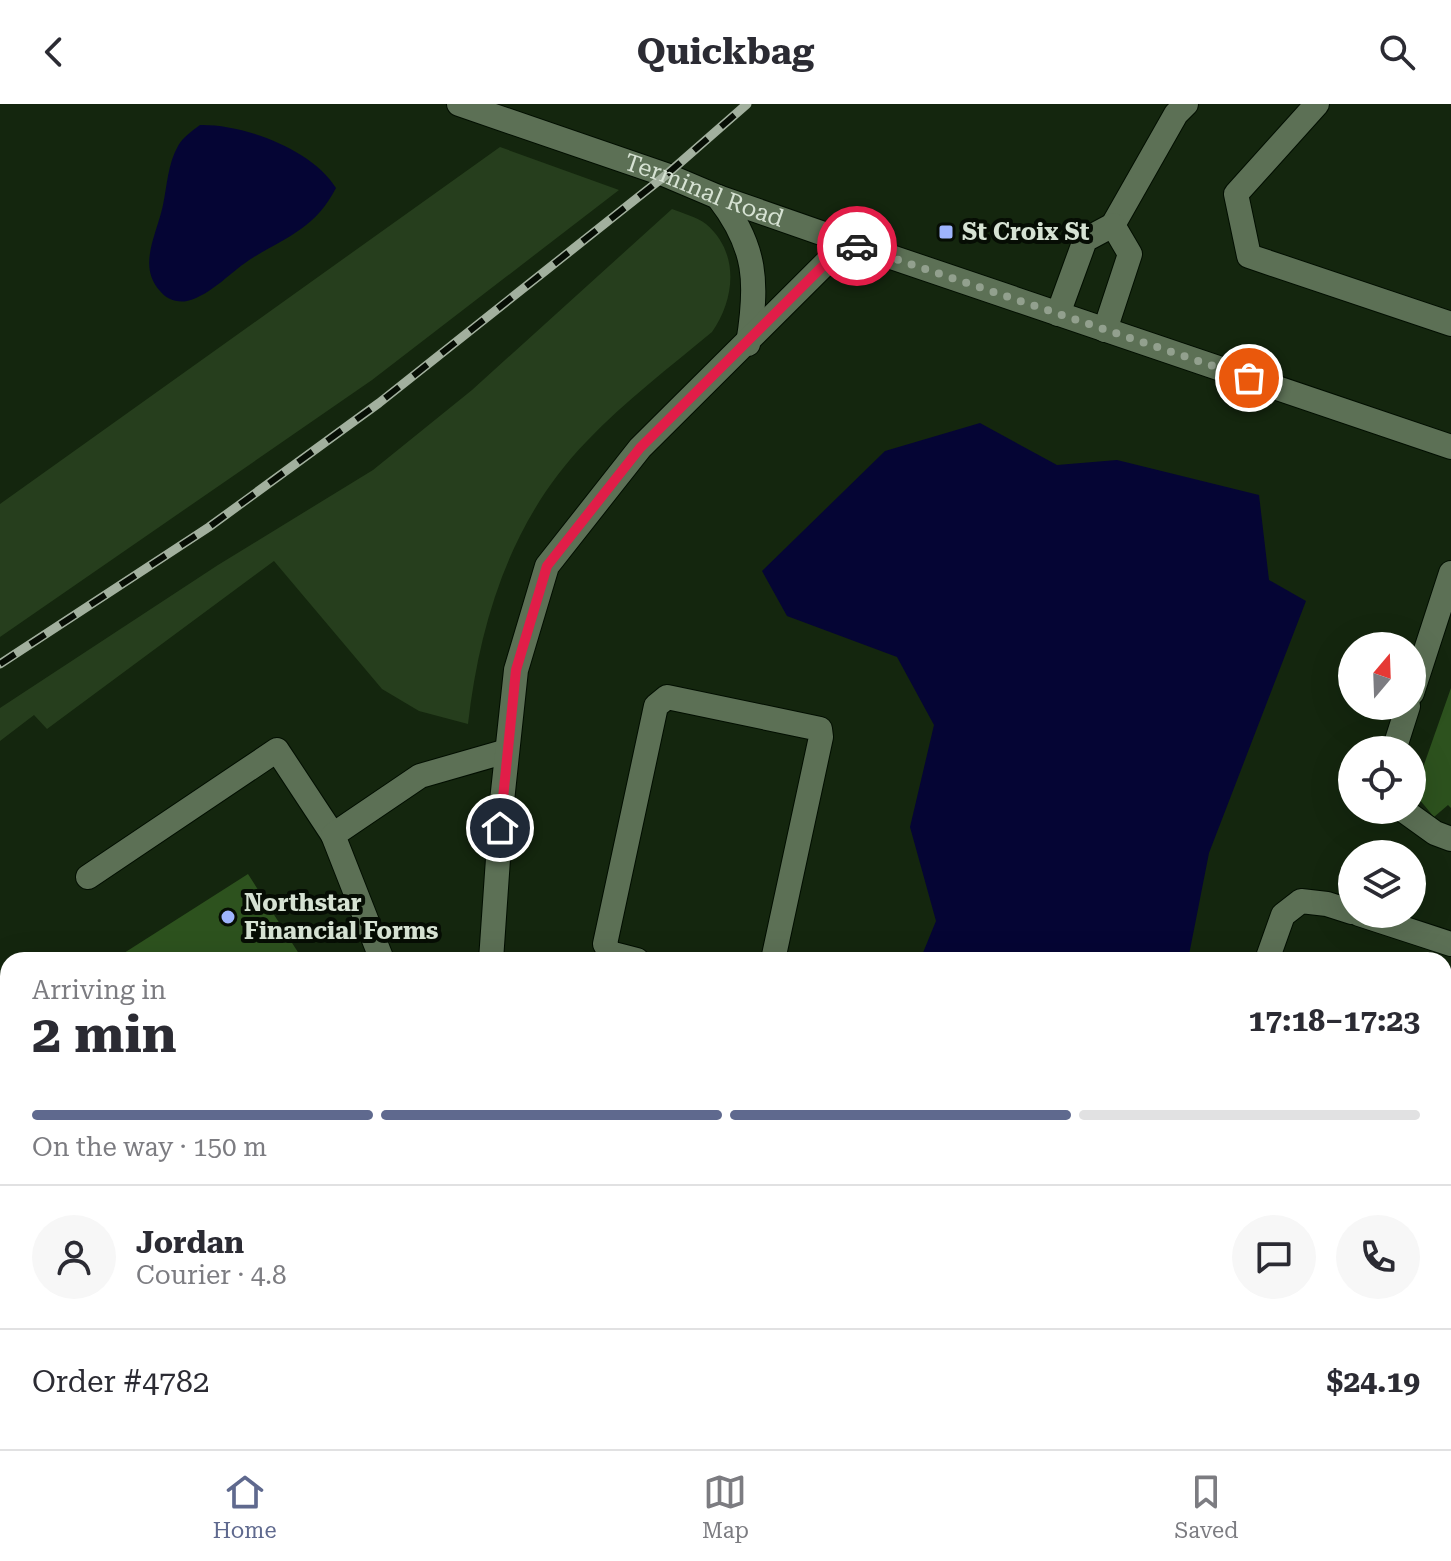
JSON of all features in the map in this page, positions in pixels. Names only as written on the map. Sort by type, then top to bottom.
[{"type":"street","name":"Terminal Road","points":[[459,104],[666,175],[718,197],[847,242],[1451,447]]},
{"type":"street","points":[[1058,314],[1085,240],[1113,225],[1176,114],[1186,104]]},
{"type":"street","points":[[1317,104],[1236,194],[1249,256],[1451,324]]},
{"type":"street","points":[[718,197],[745,238],[751,262],[754,284],[748,344]]},
{"type":"street","points":[[1105,330],[1130,254],[1113,225]]},
{"type":"street","points":[[491,952],[516,670],[547,566],[640,448],[748,344],[847,242]]},
{"type":"street","points":[[1426,656],[1447,600],[1451,573]]},
{"type":"street","points":[[609,952],[605,944],[656,706],[667,697],[820,729],[821,737],[775,952]]},
{"type":"street","points":[[88,877],[277,750],[333,835],[379,952]]},
{"type":"street","points":[[333,835],[420,776],[507,751]]},
{"type":"street","points":[[1422,824],[1451,839]]},
{"type":"street","points":[[1270,952],[1283,915],[1301,901],[1338,908]]},
{"type":"street","points":[[1402,928],[1451,944]]},
{"type":"green space","points":[[500,147],[619,190],[372,380],[0,637],[0,504]]},
{"type":"green space","points":[[672,209],[706,224],[725,248],[730,276],[726,305],[712,332],[602,426],[561,471],[538,503],[504,572],[491,609],[473,685],[468,724],[419,711],[382,689],[274,561],[47,729],[34,715],[0,741],[0,708],[218,565],[373,470],[472,390]]},
{"type":"shaded area","points":[[200,125],[236,129],[275,142],[311,162],[336,188],[320,212],[301,229],[246,262],[205,293],[179,301],[160,291],[153,281],[149,260],[175,153],[182,140]]},
{"type":"shaded area","points":[[980,423],[1057,465],[1117,460],[1259,495],[1269,580],[1306,601],[1209,853],[1190,952],[923,952],[936,921],[910,827],[934,725],[897,657],[787,616],[762,571],[885,451]]},
{"type":"building","points":[[1451,688],[1451,808],[1448,805],[1434,817],[1426,807],[1426,759]]},
{"type":"building","name":"Northstar Financial Forms","points":[[248,874],[298,952],[126,952]]},
{"type":"railway","points":[[0,664],[209,527],[379,403],[666,175],[747,104]]},
{"type":"way so far","points":[[857,246],[1249,378]]},
{"type":"place","name":"St Croix St","points":[[946,232]]},
{"type":"place","name":"Northstar Financial Forms","points":[[228,917]]},
{"type":"route","points":[[500,828],[516,670],[547,566],[640,448],[748,344],[847,242],[857,246]]}]
